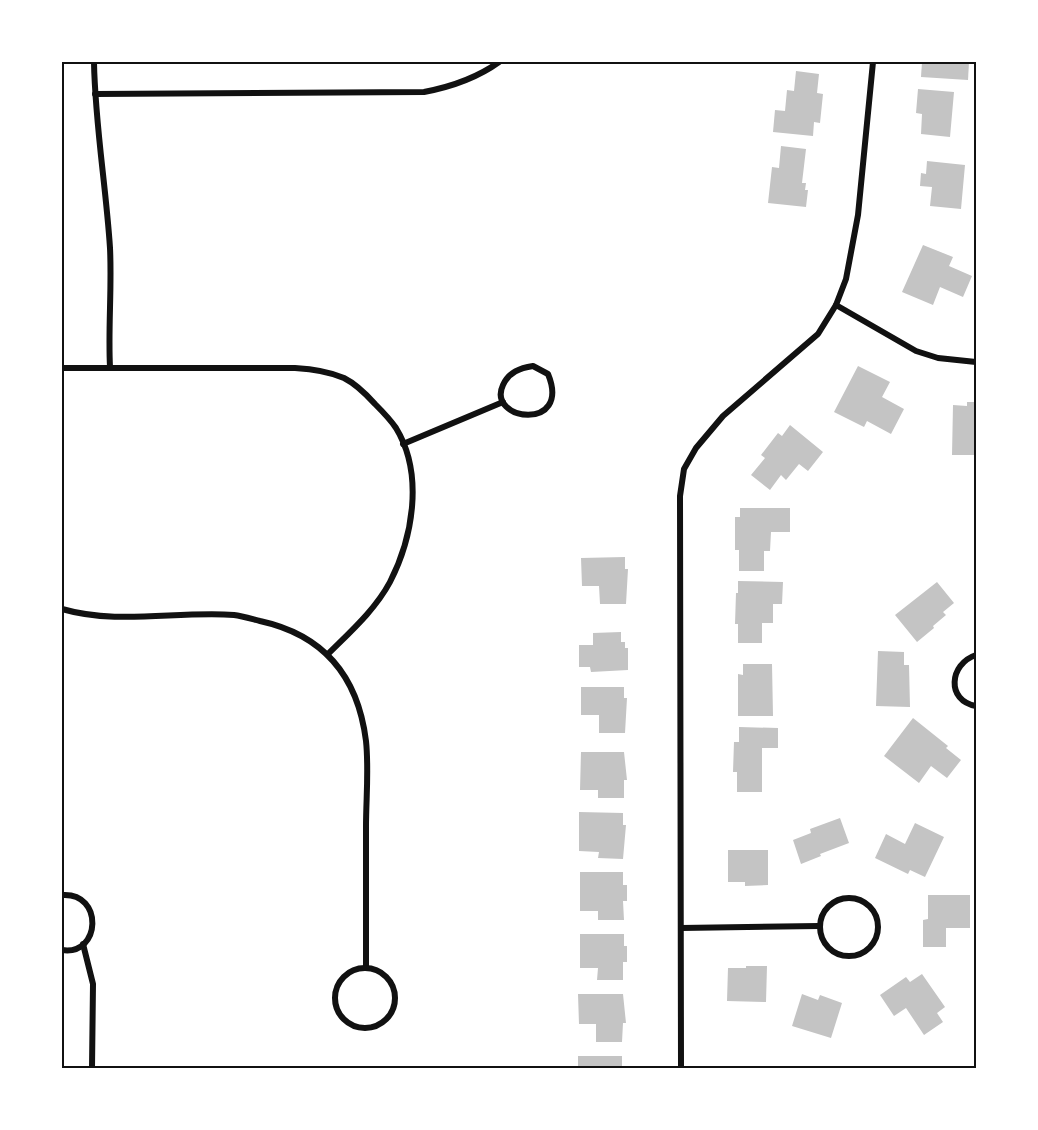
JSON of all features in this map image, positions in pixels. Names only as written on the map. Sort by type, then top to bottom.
[{"type":"street","points":[[94,62],[94,94],[110,250],[108,333],[110,367]]},
{"type":"street","points":[[94,94],[424,92],[448,87],[475,76],[499,62]]},
{"type":"street","points":[[681,1068],[680,496],[684,470],[696,447],[723,416],[818,334],[836,304],[846,279],[858,215],[873,62]]},
{"type":"street","points":[[836,304],[916,351],[938,358],[976,362]]},
{"type":"street","points":[[533,366],[548,374],[553,395],[545,409],[539,413],[524,416],[503,402],[500,393],[502,386],[512,372],[533,366]]},
{"type":"street","points":[[62,368],[295,368],[324,371],[346,379],[364,392],[396,429],[403,444],[411,468],[413,493],[411,513],[400,559],[390,582],[372,610],[328,654]]},
{"type":"street","points":[[403,444],[503,402]]},
{"type":"street","points":[[62,609],[82,615],[235,615],[274,624],[303,636],[328,654],[347,677],[356,697],[366,744],[366,968]]},
{"type":"street","points":[[976,655],[962,663],[955,679],[958,694],[964,701],[976,706]]},
{"type":"street","points":[[62,895],[77,897],[90,910],[92,928],[83,944],[75,949],[62,950]]},
{"type":"street","points":[[843,898],[862,901],[870,907],[878,924],[877,934],[867,950],[849,956],[832,951],[821,936],[819,926],[826,908],[843,898]]},
{"type":"street","points":[[681,927],[819,926]]},
{"type":"street","points":[[83,944],[93,984],[92,1068]]},
{"type":"street","points":[[366,968],[376,970],[385,976],[391,984],[395,1001],[392,1011],[378,1026],[364,1028],[345,1021],[335,1002],[336,991],[347,974],[366,968]]},
{"type":"building","points":[[922,62],[969,62],[968,80],[921,77]]},
{"type":"building","points":[[796,71],[819,74],[817,93],[823,94],[820,123],[814,122],[813,136],[773,132],[775,110],[785,111],[787,90],[794,91]]},
{"type":"building","points":[[918,89],[954,92],[950,137],[921,134],[922,114],[916,113]]},
{"type":"building","points":[[781,146],[806,149],[802,183],[806,183],[805,190],[808,190],[806,207],[768,203],[772,167],[779,168]]},
{"type":"building","points":[[927,161],[965,165],[961,209],[930,206],[932,187],[920,186],[921,173],[926,174]]},
{"type":"building","points":[[923,245],[953,257],[949,266],[972,276],[963,297],[940,287],[933,305],[902,292]]},
{"type":"building","points":[[858,366],[890,382],[882,397],[904,409],[891,434],[867,421],[864,427],[834,412]]},
{"type":"building","points":[[967,402],[976,402],[976,455],[952,455],[953,405],[967,406]]},
{"type":"building","points":[[790,425],[823,452],[808,471],[799,464],[786,480],[781,475],[770,490],[751,475],[765,458],[761,455],[778,433],[782,436]]},
{"type":"building","points":[[740,508],[790,508],[790,532],[771,532],[770,551],[764,551],[764,571],[739,571],[739,550],[735,550],[735,517],[740,517]]},
{"type":"building","points":[[625,557],[625,569],[628,569],[626,604],[600,604],[599,586],[582,586],[581,558]]},
{"type":"building","points":[[738,581],[783,582],[782,604],[773,604],[773,623],[762,623],[762,643],[738,643],[738,624],[735,624]]},
{"type":"building","points":[[937,582],[954,603],[943,612],[946,615],[933,626],[934,628],[917,642],[895,615]]},
{"type":"building","points":[[974,583],[976,583],[976,607],[974,607]]},
{"type":"building","points":[[621,632],[621,642],[625,642],[625,648],[628,648],[628,670],[591,672],[590,667],[579,667],[579,645],[593,645],[593,633]]},
{"type":"building","points":[[878,651],[904,652],[904,665],[909,665],[910,707],[876,706]]},
{"type":"building","points":[[743,664],[772,664],[773,716],[738,716],[738,674],[743,675]]},
{"type":"building","points":[[581,687],[624,687],[624,698],[627,698],[625,733],[599,733],[599,715],[581,715]]},
{"type":"building","points":[[913,718],[948,746],[946,748],[961,760],[947,778],[931,766],[919,783],[884,756]]},
{"type":"building","points":[[739,727],[778,728],[778,748],[762,748],[762,792],[737,792],[737,772],[733,772],[734,742],[739,742]]},
{"type":"building","points":[[581,752],[624,752],[627,780],[624,780],[624,798],[598,798],[598,790],[580,790]]},
{"type":"building","points":[[579,812],[623,813],[623,825],[626,825],[623,859],[598,858],[599,852],[579,851]]},
{"type":"building","points":[[840,818],[849,843],[801,864],[793,840],[811,833],[810,829]]},
{"type":"building","points":[[915,823],[944,837],[925,877],[910,870],[908,874],[875,858],[886,834],[905,844]]},
{"type":"building","points":[[728,850],[768,850],[768,885],[745,886],[745,882],[728,882]]},
{"type":"building","points":[[580,872],[623,872],[623,885],[627,885],[627,901],[623,901],[624,920],[598,920],[598,911],[580,911]]},
{"type":"building","points":[[928,895],[970,895],[970,928],[946,928],[946,947],[923,947],[923,920],[928,919]]},
{"type":"building","points":[[580,934],[624,934],[627,962],[623,962],[623,980],[597,980],[598,968],[580,968]]},
{"type":"building","points":[[746,966],[767,966],[766,1002],[727,1001],[728,968],[746,968]]},
{"type":"building","points":[[922,974],[945,1007],[937,1013],[943,1022],[924,1035],[906,1008],[894,1016],[880,995],[906,977],[910,982]]},
{"type":"building","points":[[578,994],[623,994],[626,1023],[623,1023],[622,1042],[596,1042],[596,1024],[579,1024]]},
{"type":"building","points":[[802,994],[818,1000],[820,995],[842,1003],[831,1038],[792,1026]]},
{"type":"building","points":[[578,1056],[622,1056],[622,1068],[578,1068]]}]
